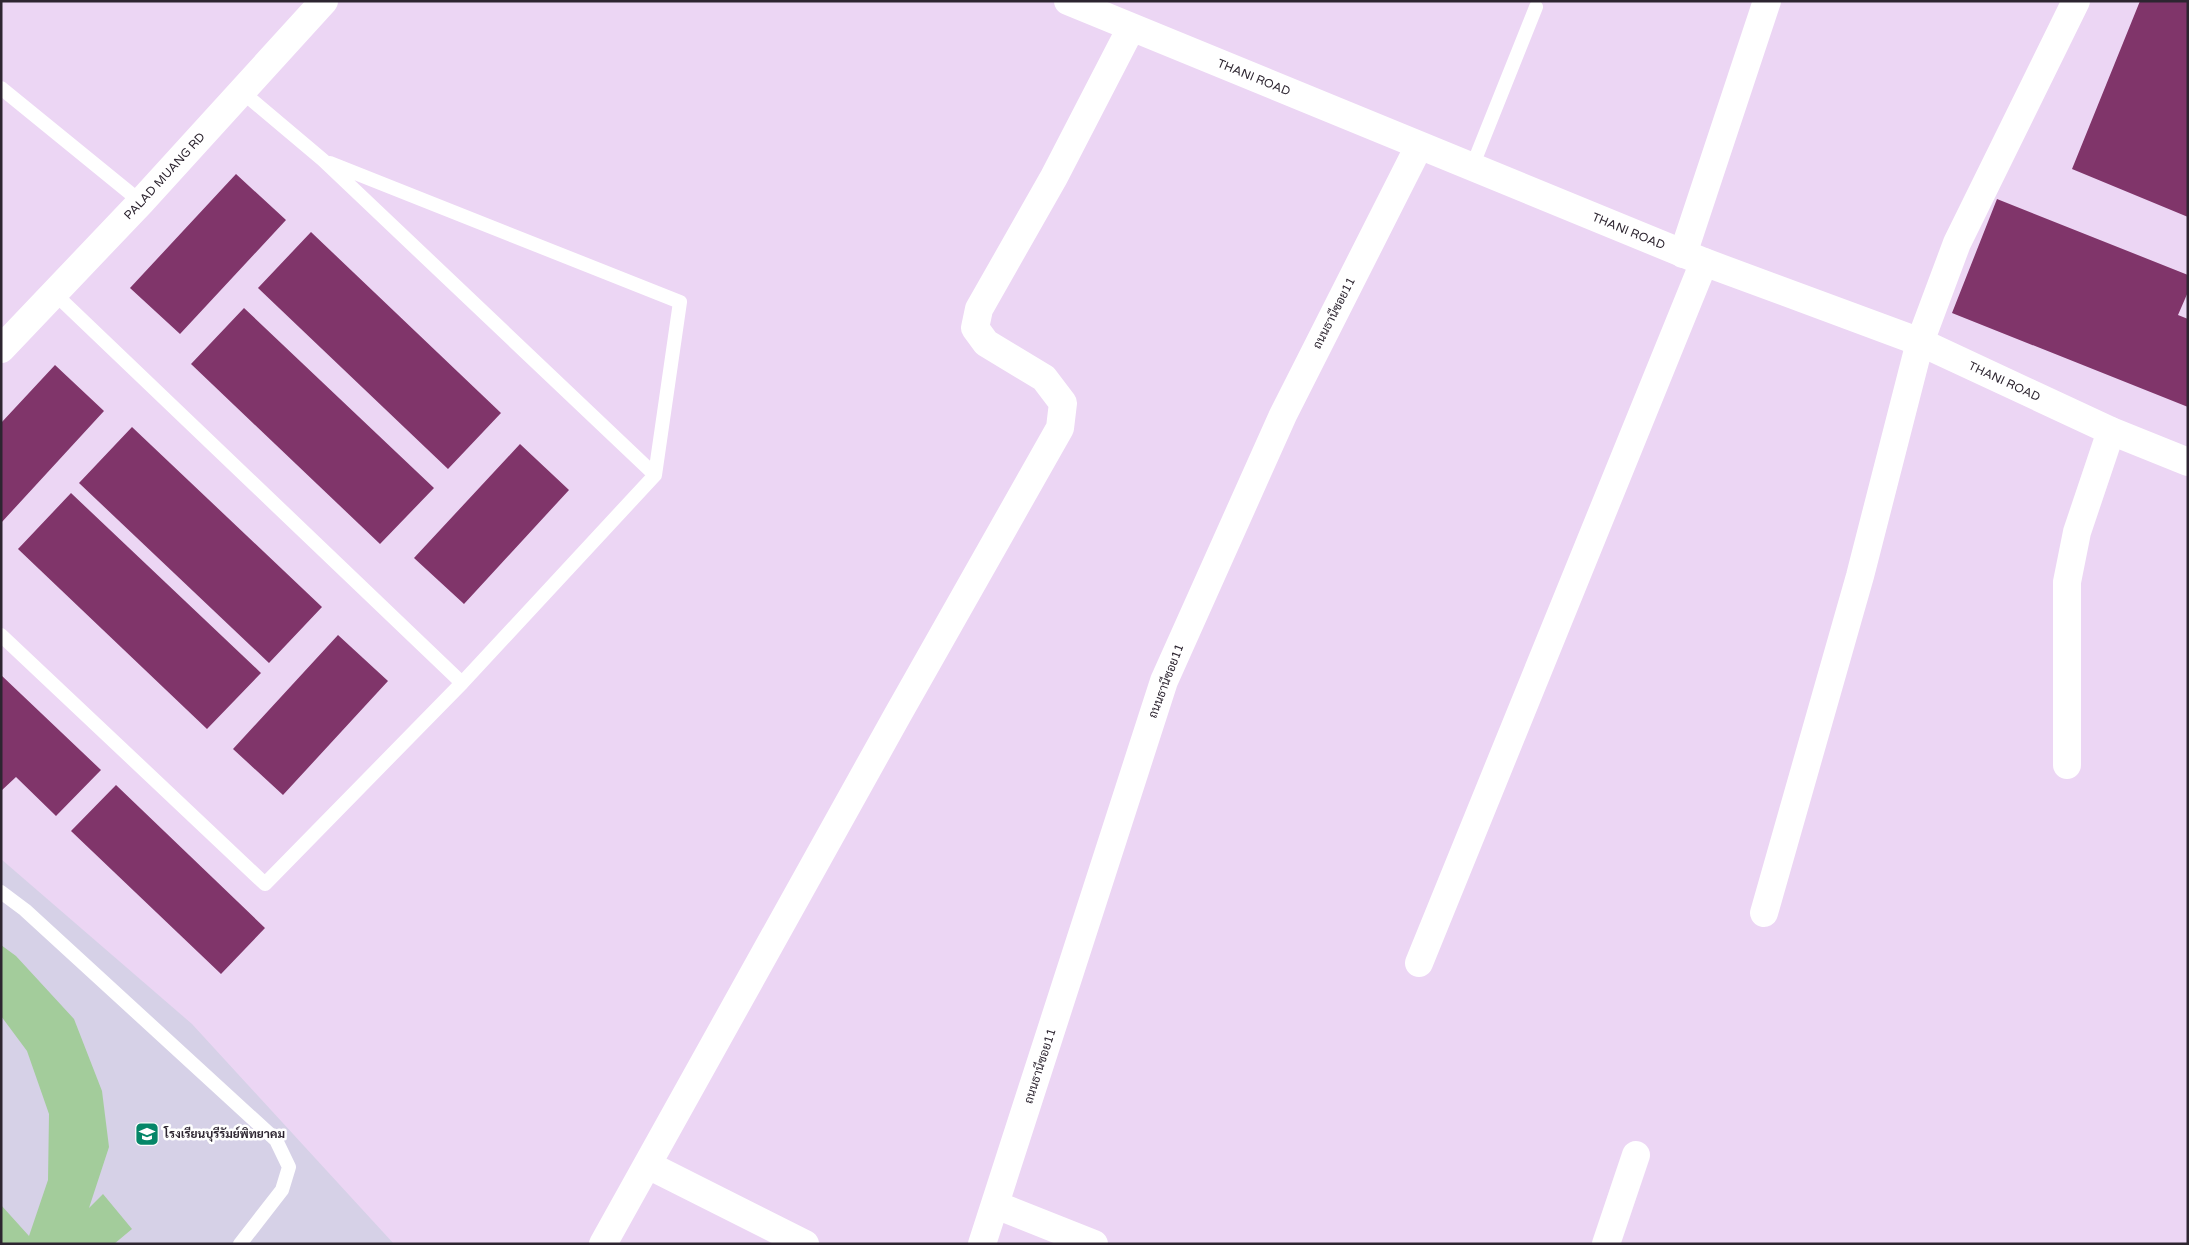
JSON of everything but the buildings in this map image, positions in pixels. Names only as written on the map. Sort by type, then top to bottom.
[{"type":"street","name":"PALAD MUANG RD","points":[[1,348],[141,202],[324,1]]},
{"type":"street","name":"THANI ROAD","points":[[1068,1],[1694,258],[1920,342],[2111,432],[2188,462]]},
{"type":"street","points":[[1419,963],[1694,258],[1767,1]]},
{"type":"street","points":[[1764,913],[1860,576],[1920,342],[1957,243],[2076,1]]},
{"type":"street","points":[[603,1244],[1060,428],[1062,403],[1044,378],[986,343],[975,328],[979,309],[1054,177],[1131,28]]},
{"type":"street","name":"ถนนธานีซอย11","points":[[982,1244],[1164,681],[1283,415],[1419,146]]},
{"type":"street","points":[[2067,765],[2067,582],[2077,532],[2111,432]]},
{"type":"street","points":[[1606,1244],[1636,1155]]},
{"type":"street","points":[[648,1164],[805,1244]]},
{"type":"street","points":[[996,1205],[1094,1244]]},
{"type":"lane","points":[[1472,167],[1536,7]]},
{"type":"lane","points":[[1,88],[141,202]]},
{"type":"lane","points":[[241,91],[323,160],[655,475]]},
{"type":"lane","points":[[1,635],[265,884],[462,683],[655,475],[680,302],[323,160]]},
{"type":"lane","points":[[54,293],[462,683]]},
{"type":"lane","points":[[1,892],[26,910],[276,1140],[289,1167],[282,1190],[240,1244]]},
{"type":"shaded area","name":"โรงเรียนบุรีรัมย์พิทยาคม","points":[[1,859],[192,1024],[394,1244],[1,1244]]},
{"type":"green space","points":[[1,945],[16,956],[74,1019],[102,1091],[109,1147],[89,1208],[103,1194],[132,1229],[114,1244],[1,1244],[1,1205],[29,1236],[48,1180],[49,1114],[27,1051],[1,1016]]},
{"type":"place","name":"โรงเรียนบุรีรัมย์พิทยาคม","points":[[147,1134]]}]
